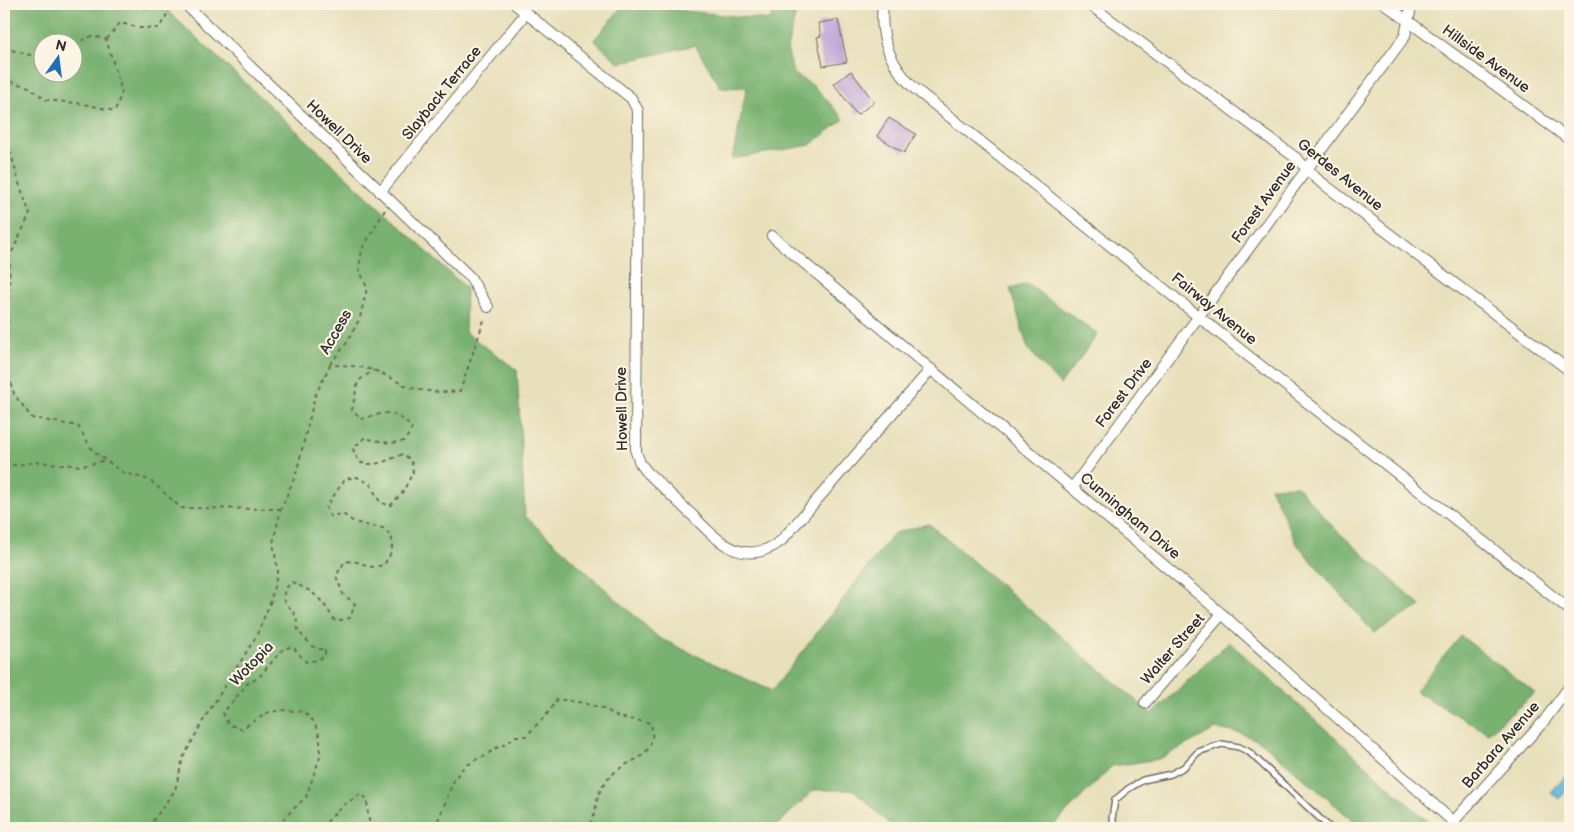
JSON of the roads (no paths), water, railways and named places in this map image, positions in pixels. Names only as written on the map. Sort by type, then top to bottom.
[{"type":"street","name":"Howell Drive","points":[[185,4],[470,277],[488,307]]},
{"type":"street","name":"Howell Drive","points":[[515,4],[631,98],[638,111],[636,452],[640,463],[647,472],[718,540],[734,550],[752,553],[767,549],[781,541],[931,370]]},
{"type":"street","name":"Fairway Avenue","points":[[883,4],[882,28],[887,49],[898,70],[906,80],[1200,317],[1570,610]]},
{"type":"street","name":"Gerdes Avenue","points":[[1089,4],[1296,158],[1317,179],[1570,371]]},
{"type":"street","name":"Hillside Avenue","points":[[1384,4],[1570,140]]},
{"type":"street","name":"Forest Avenue","points":[[1200,317],[1405,36],[1413,4]]},
{"type":"street","name":"Slayback Terrace","points":[[380,192],[526,13]]},
{"type":"street","name":"Cunningham Drive","points":[[772,236],[1222,614],[1457,825]]},
{"type":"street","name":"Forest Drive","points":[[1073,487],[1200,317]]},
{"type":"street","name":"Walter Street","points":[[1145,703],[1222,614]]},
{"type":"street","name":"Barbara Avenue","points":[[1457,825],[1544,721],[1570,686]]},
{"type":"lane","points":[[1115,828],[1112,818],[1115,800],[1128,789],[1143,780],[1171,774],[1184,767],[1198,752],[1222,744],[1240,747],[1249,752],[1330,828]]},
{"type":"water","points":[[1565,777],[1570,783],[1570,787],[1559,799],[1551,792]]}]
